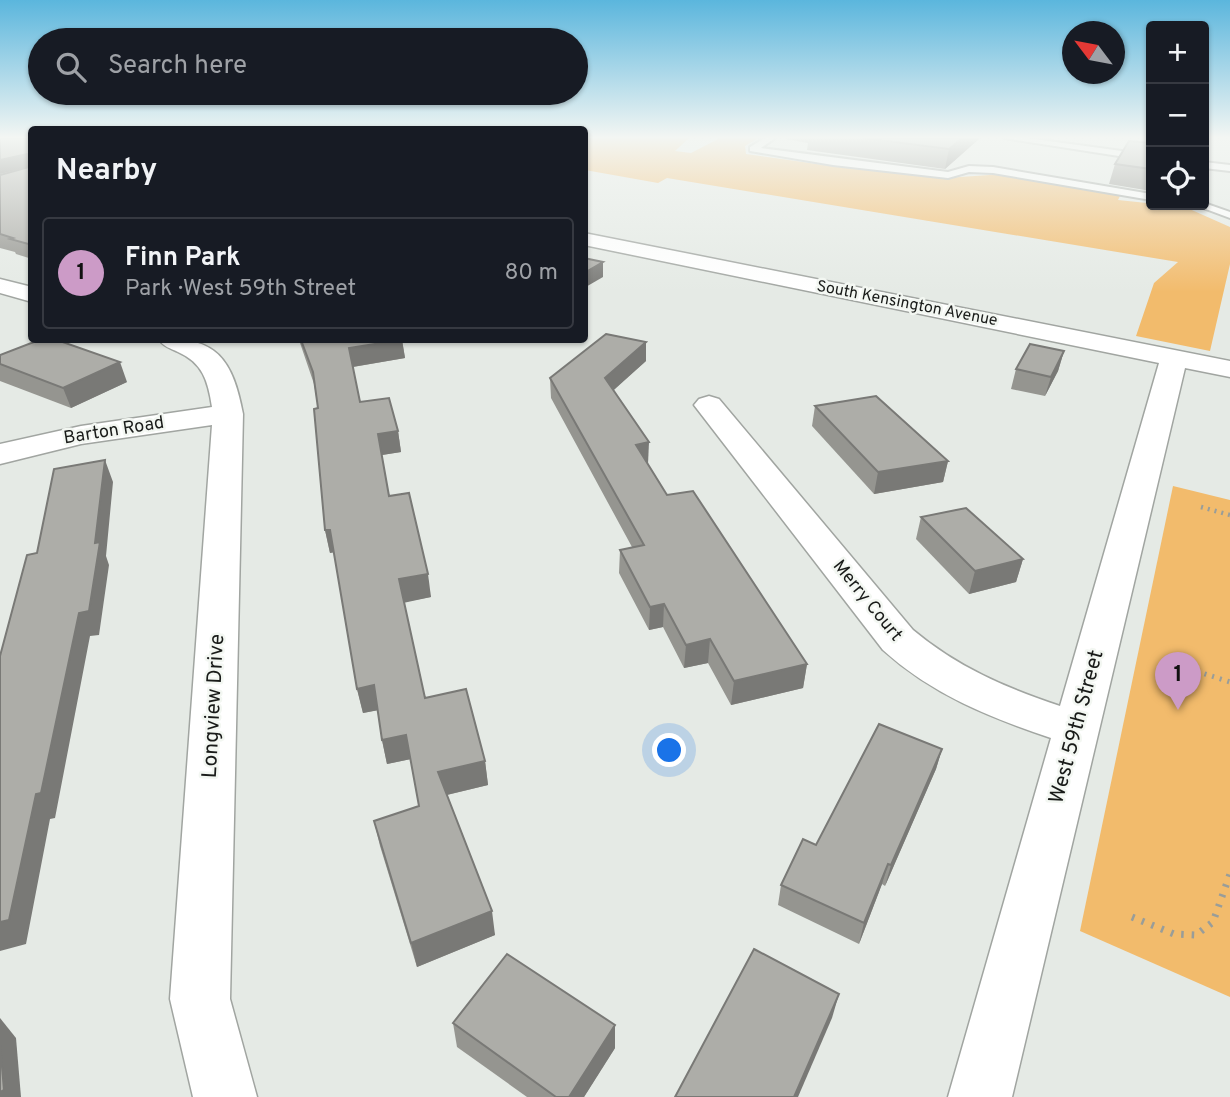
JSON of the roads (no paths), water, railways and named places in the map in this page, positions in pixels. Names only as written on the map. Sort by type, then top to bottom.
[{"type":"street","name":"South Kensington Avenue","points":[[588,240],[1230,369]]},
{"type":"street","points":[[0,286],[28,294]]},
{"type":"street","name":"Longview Drive","points":[[178,343],[212,360],[222,377],[228,414],[201,999],[225,1097]]},
{"type":"street","name":"West 59th Street","points":[[980,1097],[1174,358]]},
{"type":"street","name":"Merry Court","points":[[709,405],[898,640],[919,660],[972,693],[1076,729]]},
{"type":"street","name":"Barton Road","points":[[0,454],[81,435],[228,414]]},
{"type":"lane","points":[[1105,189],[1146,196]]},
{"type":"lane","points":[[1209,208],[1230,215]]},
{"type":"place","name":"Finn Park","points":[[1178,710]]}]
